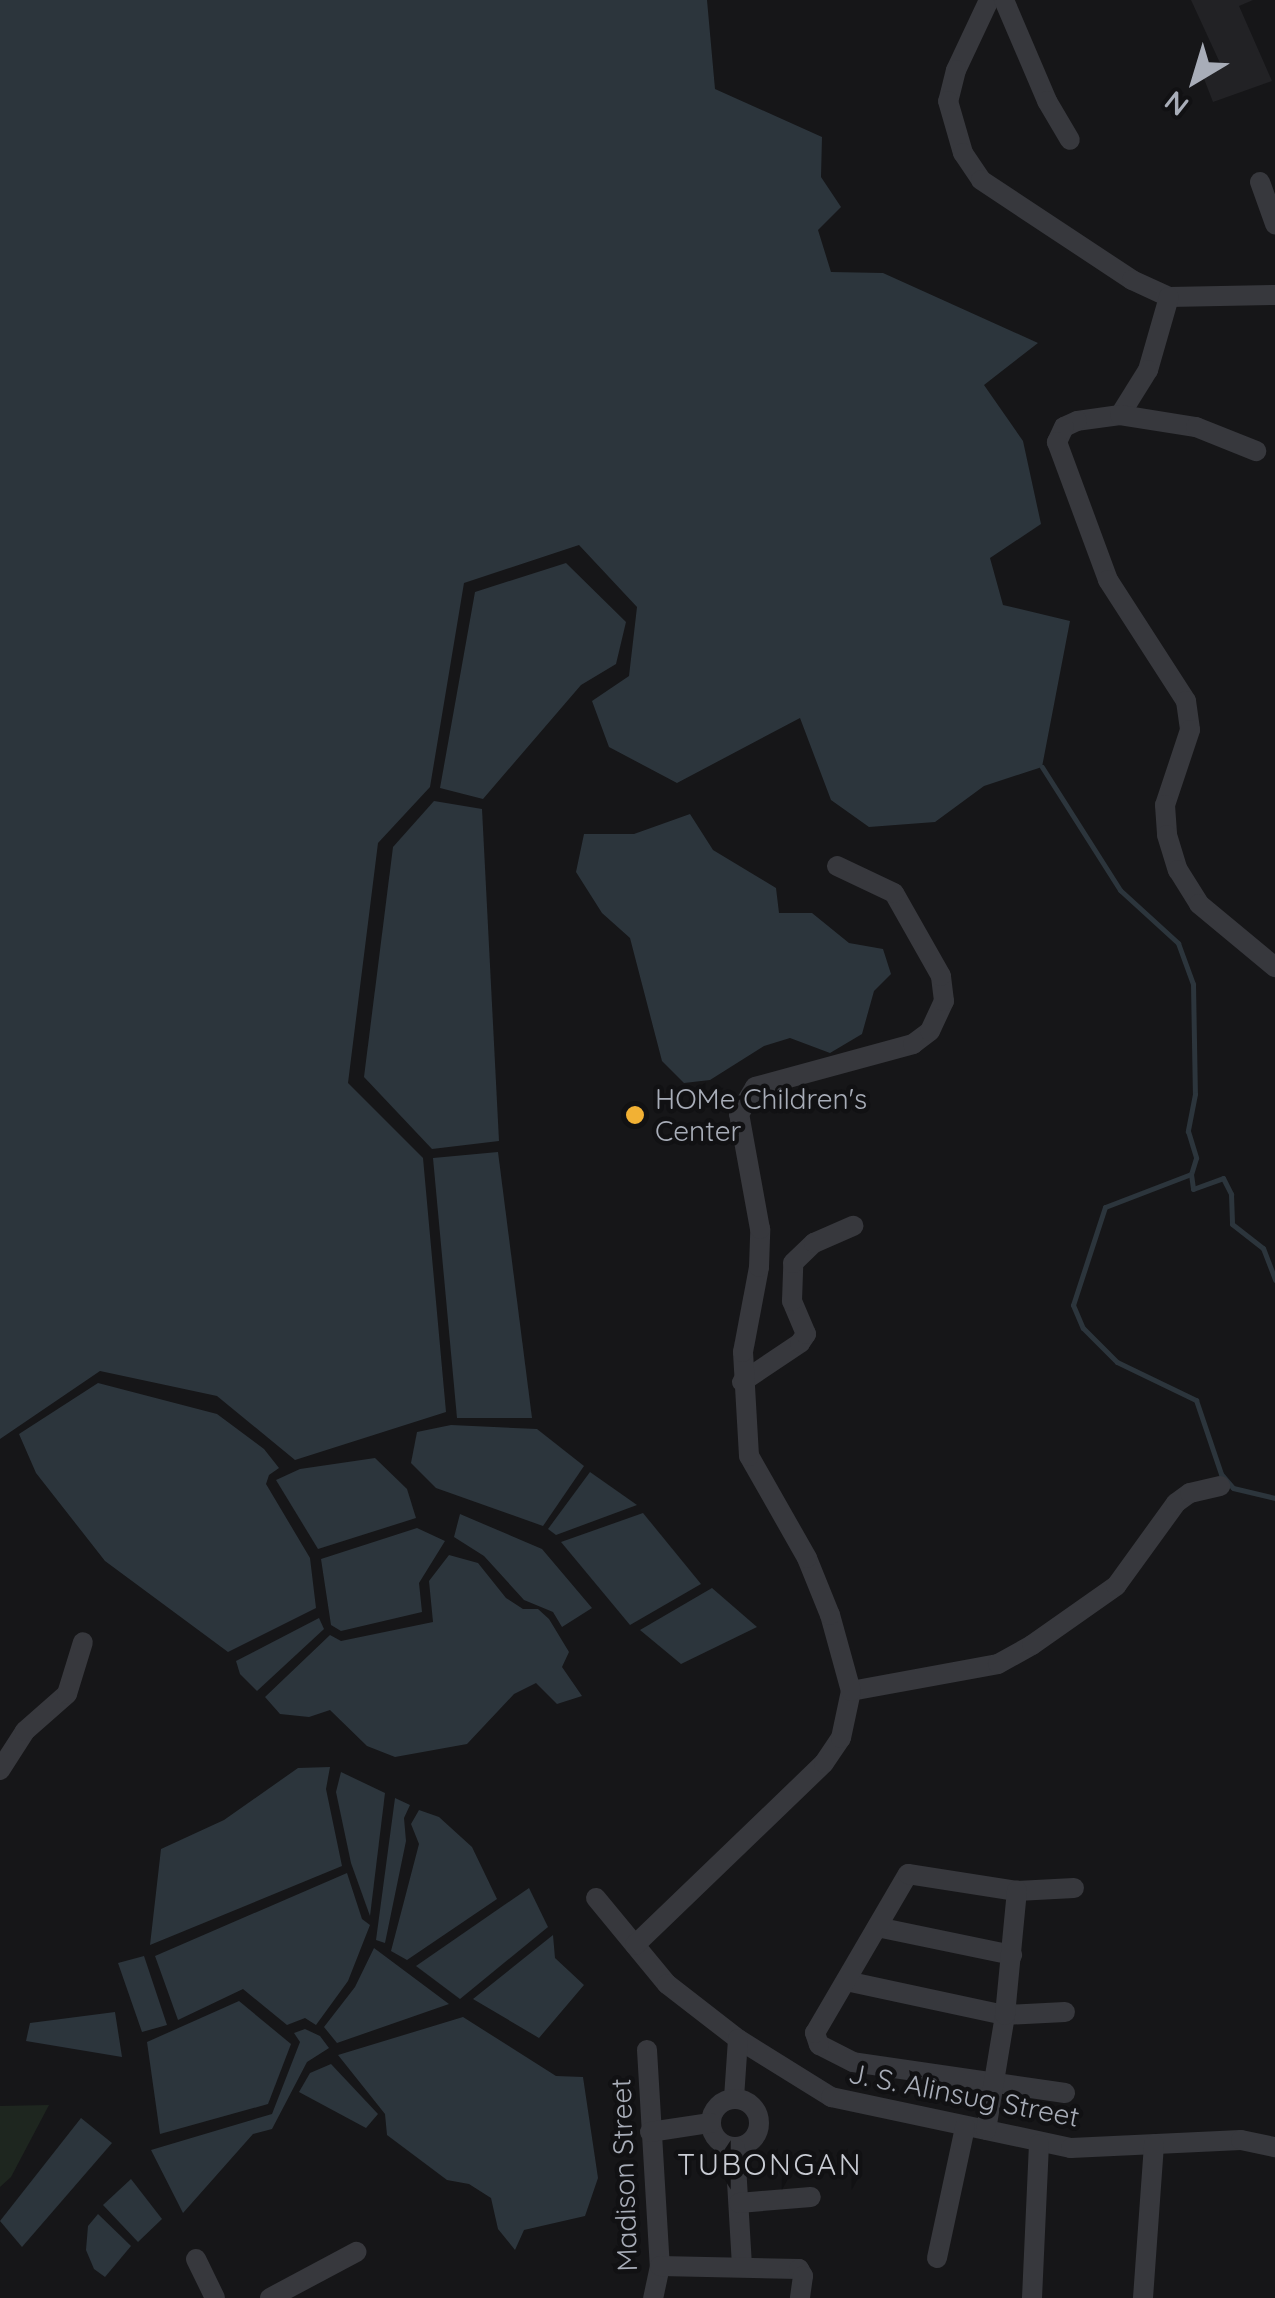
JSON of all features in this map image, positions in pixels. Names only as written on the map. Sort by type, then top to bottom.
[{"type":"street","points":[[988,0],[956,70],[948,101],[962,154],[981,180],[1132,280],[1169,297],[1275,295]]},
{"type":"street","points":[[1004,0],[1070,140]]},
{"type":"street","points":[[1260,182],[1275,224]]},
{"type":"street","points":[[1120,416],[1148,370],[1169,297]]},
{"type":"street","points":[[1256,451],[1196,428],[1120,416],[1078,420],[1064,426],[1056,442],[1108,580],[1186,701],[1190,730],[1165,805],[1166,835],[1178,870],[1199,904],[1275,966]]},
{"type":"street","points":[[636,1945],[824,1763],[841,1738],[851,1691],[830,1615],[807,1558],[749,1456],[742,1382],[760,1229],[739,1126],[744,1100],[755,1087],[913,1044],[930,1031],[944,1001],[941,976],[894,893],[837,866]]},
{"type":"street","points":[[742,1382],[806,1334],[792,1301],[793,1263],[814,1242],[853,1226]]},
{"type":"street","points":[[851,1691],[998,1664],[1116,1586],[1176,1504],[1190,1493],[1220,1486]]},
{"type":"street","points":[[0,1770],[25,1730],[67,1694],[83,1642]]},
{"type":"street","points":[[1066,2093],[993,2086],[853,2062],[819,2045],[815,2032],[908,1874],[1017,1892],[1074,1888]]},
{"type":"street","points":[[937,2258],[993,2086],[1006,2014],[1017,1892]]},
{"type":"street","name":"J. S. Alinsug Street","points":[[596,1898],[668,1984],[738,2039],[831,2097],[1039,2144],[1109,2148],[1241,2140],[1275,2147]]},
{"type":"street","points":[[877,1927],[1012,1955]]},
{"type":"street","points":[[846,1980],[1006,2014],[1065,2012]]},
{"type":"street","points":[[734,2098],[738,2039]]},
{"type":"street","name":"Madison Street","points":[[648,2050],[660,2266],[652,2298]]},
{"type":"street","points":[[734,2098],[756,2110],[760,2122],[757,2135],[735,2148],[723,2144],[710,2124],[713,2111],[734,2098]]},
{"type":"street","points":[[650,2132],[710,2124]]},
{"type":"street","points":[[1032,2298],[1039,2144]]},
{"type":"street","points":[[1143,2298],[1154,2144]]},
{"type":"street","points":[[735,2148],[742,2266]]},
{"type":"street","points":[[739,2203],[811,2197]]},
{"type":"street","points":[[270,2298],[356,2252]]},
{"type":"street","points":[[196,2260],[214,2298]]},
{"type":"street","points":[[660,2266],[799,2270],[803,2276],[800,2298]]},
{"type":"shaded area","points":[[0,0],[707,0],[715,89],[822,137],[821,177],[841,207],[818,230],[831,272],[883,273],[1038,343],[984,385],[1023,441],[1041,524],[990,558],[1003,605],[1070,621],[1042,767],[984,786],[935,822],[869,827],[831,800],[800,718],[677,783],[609,747],[592,701],[629,676],[637,607],[579,545],[464,583],[430,787],[378,843],[348,1083],[423,1158],[446,1412],[295,1460],[217,1396],[100,1371],[0,1439]]},
{"type":"shaded area","points":[[1191,0],[1253,0],[1239,6],[1272,81],[1213,102],[1201,71],[1220,63]]},
{"type":"shaded area","points":[[566,563],[626,622],[616,664],[581,685],[483,799],[440,788],[475,592]]},
{"type":"shaded area","points":[[434,801],[482,809],[499,1141],[432,1149],[364,1077],[393,847]]},
{"type":"shaded area","points":[[690,814],[713,850],[776,888],[779,913],[812,913],[849,943],[883,949],[891,974],[874,991],[862,1034],[830,1053],[790,1038],[764,1046],[710,1080],[684,1083],[662,1061],[630,938],[602,913],[576,872],[584,834],[634,834]]},
{"type":"shaded area","points":[[498,1152],[532,1418],[457,1418],[433,1158]]},
{"type":"shaded area","points":[[98,1383],[217,1414],[264,1449],[279,1468],[269,1475],[266,1484],[310,1558],[316,1608],[228,1652],[105,1561],[36,1473],[19,1434]]},
{"type":"shaded area","points":[[451,1425],[537,1429],[584,1466],[543,1526],[436,1488],[411,1463],[417,1432]]},
{"type":"shaded area","points":[[375,1458],[407,1489],[416,1518],[318,1549],[276,1480],[300,1469]]},
{"type":"shaded area","points":[[590,1472],[637,1505],[556,1535],[548,1529]]},
{"type":"shaded area","points":[[643,1513],[701,1584],[630,1625],[561,1542]]},
{"type":"shaded area","points":[[460,1514],[542,1549],[592,1608],[562,1627],[553,1612],[524,1600],[484,1556],[454,1537]]},
{"type":"shaded area","points":[[417,1528],[445,1541],[419,1583],[422,1612],[341,1631],[331,1625],[321,1559]]},
{"type":"shaded area","points":[[449,1555],[478,1563],[506,1598],[523,1609],[538,1609],[549,1619],[569,1652],[562,1667],[582,1696],[557,1704],[536,1683],[514,1694],[467,1744],[395,1757],[367,1746],[330,1710],[309,1717],[280,1714],[265,1697],[330,1635],[341,1641],[433,1622],[429,1581]]},
{"type":"shaded area","points":[[712,1588],[757,1627],[681,1664],[640,1630]]},
{"type":"shaded area","points":[[319,1618],[324,1629],[257,1691],[240,1674],[236,1661]]},
{"type":"shaded area","points":[[330,1767],[326,1789],[342,1866],[150,1945],[161,1849],[224,1820],[298,1768]]},
{"type":"shaded area","points":[[341,1772],[385,1793],[370,1916],[351,1863],[336,1792]]},
{"type":"shaded area","points":[[395,1798],[410,1805],[404,1818],[406,1841],[385,1943],[376,1940]]},
{"type":"shaded area","points":[[419,1810],[439,1817],[472,1847],[497,1899],[407,1960],[391,1951],[419,1844],[411,1824]]},
{"type":"shaded area","points":[[347,1873],[362,1919],[370,1925],[348,1981],[316,2025],[305,2018],[287,2025],[243,1989],[178,2020],[155,1956]]},
{"type":"shaded area","points":[[529,1888],[548,1927],[460,1999],[416,1966]]},
{"type":"shaded area","points":[[553,1935],[555,1958],[584,1985],[539,2038],[473,1999]]},
{"type":"shaded area","points":[[374,1948],[449,2004],[337,2043],[324,2027],[355,1987]]},
{"type":"shaded area","points":[[144,1956],[167,2025],[142,2032],[118,1963]]},
{"type":"shaded area","points":[[239,2001],[291,2044],[268,2104],[160,2134],[147,2042]]},
{"type":"shaded area","points":[[115,2012],[122,2057],[26,2041],[30,2023]]},
{"type":"shaded area","points":[[463,2017],[556,2076],[583,2077],[598,2178],[585,2216],[524,2230],[515,2250],[498,2229],[491,2198],[469,2184],[447,2180],[387,2135],[385,2114],[338,2055]]},
{"type":"shaded area","points":[[305,2029],[320,2036],[329,2048],[307,2062],[272,2129],[253,2134],[183,2213],[151,2150],[272,2114],[300,2042],[294,2033]]},
{"type":"shaded area","points":[[331,2064],[378,2114],[366,2128],[299,2092],[310,2073]]},
{"type":"shaded area","points":[[49,2105],[11,2177],[0,2187],[0,2106]]},
{"type":"shaded area","points":[[81,2118],[112,2143],[22,2247],[0,2221]]},
{"type":"shaded area","points":[[131,2179],[162,2219],[138,2242],[103,2205]]},
{"type":"shaded area","points":[[98,2214],[131,2246],[105,2277],[94,2269],[86,2250],[88,2226]]},
{"type":"waterway","points":[[1042,767],[1120,890],[1178,943],[1193,984],[1195,1094],[1188,1131],[1196,1158],[1191,1174],[1105,1207],[1073,1305],[1083,1328],[1117,1362],[1196,1400],[1221,1474],[1233,1488],[1275,1498]]},
{"type":"waterway","points":[[1191,1174],[1193,1189],[1223,1178],[1231,1194],[1232,1224],[1263,1248],[1275,1280]]},
{"type":"place","name":"HOMe Children's Center","points":[[635,1115]]},
{"type":"district","name":"TUBONGAN","points":[[770,2164]]}]
